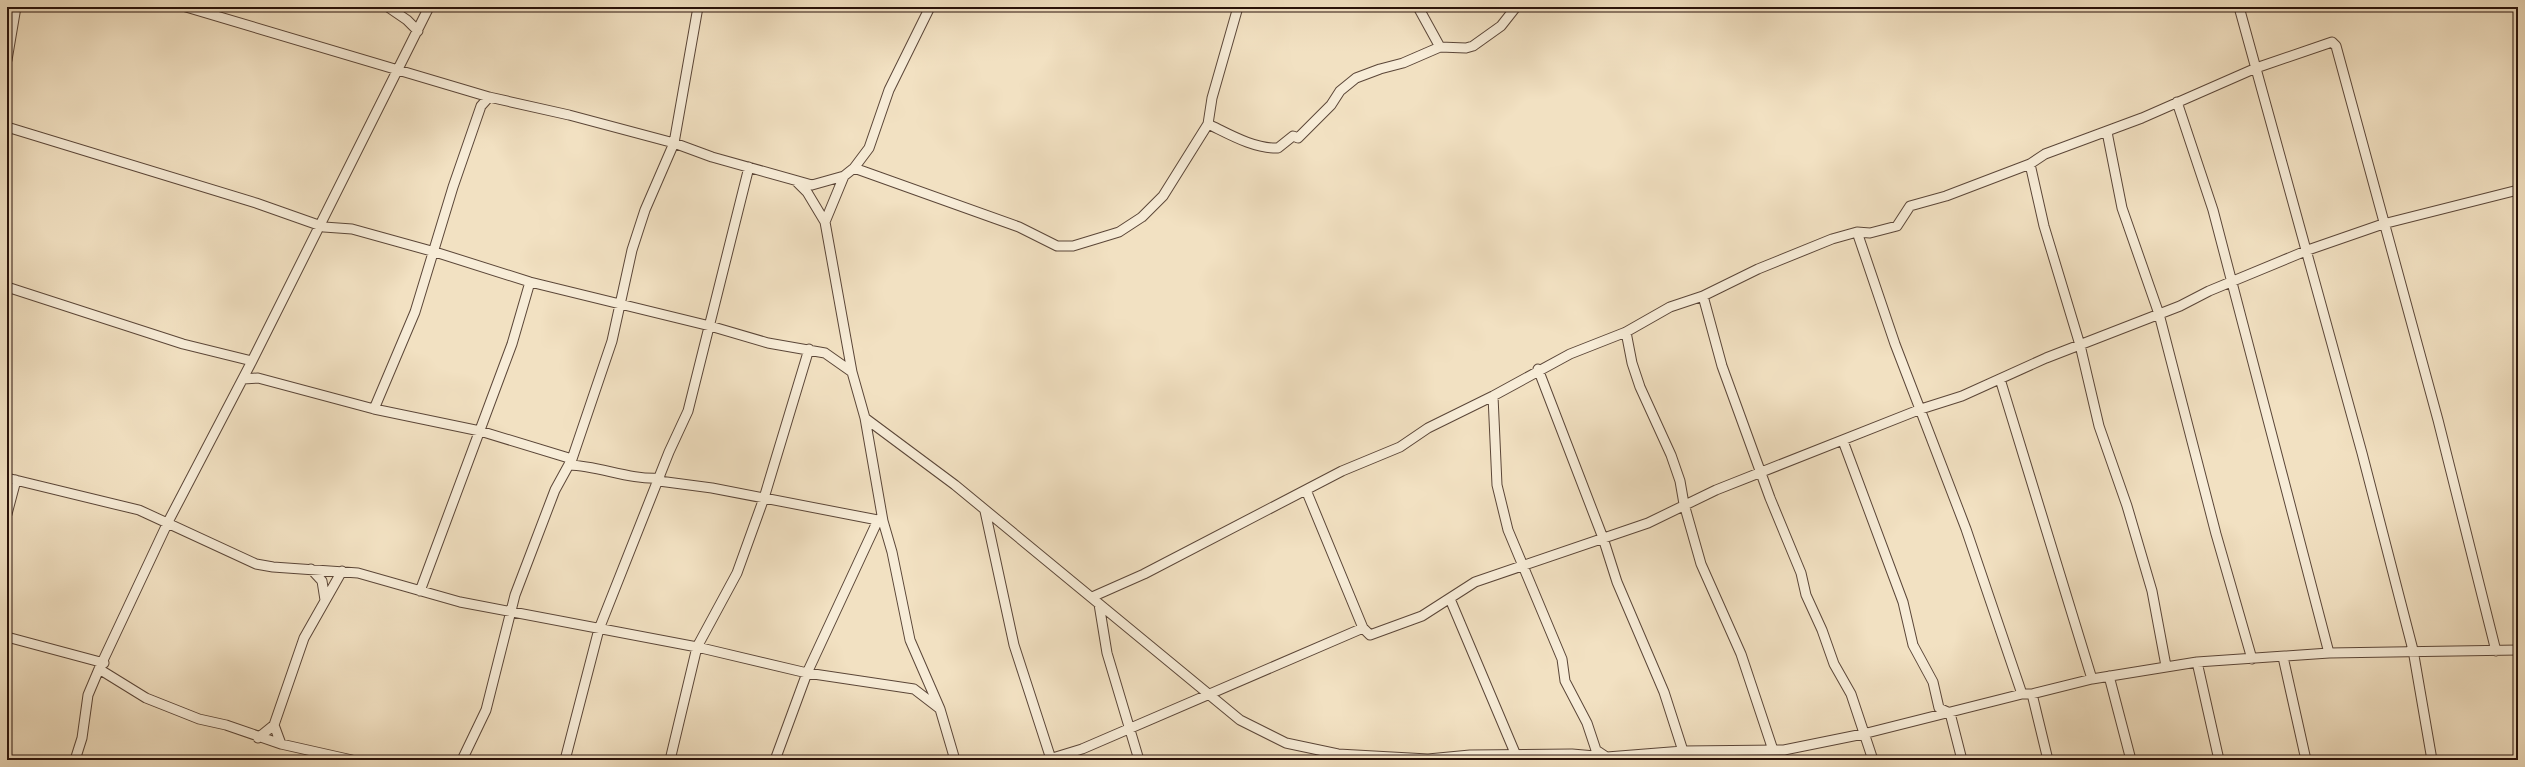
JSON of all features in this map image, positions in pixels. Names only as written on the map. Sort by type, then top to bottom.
[{"type":"street","points":[[7,60],[16,7]]},
{"type":"street","points":[[186,7],[207,10],[489,98],[569,115],[674,143],[796,182],[812,185],[844,176],[854,168],[868,148],[889,90],[930,7]]},
{"type":"street","points":[[388,7],[407,20],[418,31]]},
{"type":"street","points":[[75,760],[82,738],[88,695],[168,522],[243,379],[429,7]]},
{"type":"street","points":[[462,760],[486,710],[512,612],[515,595],[545,513],[555,490],[572,459],[612,341],[632,250],[645,210],[674,143],[698,7]]},
{"type":"street","points":[[854,168],[1019,227],[1057,246],[1069,247],[1119,232],[1142,217],[1163,196],[1208,124],[1212,98],[1238,7]]},
{"type":"street","points":[[1418,7],[1440,47]]},
{"type":"street","points":[[1208,124],[1234,137],[1263,147],[1278,148],[1294,136],[1298,138],[1331,105],[1340,91],[1356,78],[1403,63],[1440,47],[1466,48],[1473,46],[1501,26],[1516,7]]},
{"type":"street","points":[[2239,7],[2308,250],[2412,650],[2432,760]]},
{"type":"street","points":[[1092,597],[1144,574],[1342,471],[1400,447],[1428,428],[1493,396],[1538,369],[1570,354],[1626,332],[1670,308],[1703,296],[1758,269],[1857,232],[1870,233],[1898,226],[1910,206],[1946,196],[2030,164],[2045,154],[2107,132],[2256,68],[2325,42],[2332,42],[2336,46],[2438,420],[2496,651]]},
{"type":"street","points":[[477,93],[482,106]]},
{"type":"street","points":[[374,409],[415,312],[435,252],[453,187],[482,106],[489,98]]},
{"type":"street","points":[[2177,102],[2213,210],[2329,653]]},
{"type":"street","points":[[7,127],[256,203],[319,226],[352,229],[435,252],[530,282],[710,326],[768,343],[825,353],[852,372]]},
{"type":"street","points":[[2107,132],[2122,208],[2159,314],[2216,534],[2252,659]]},
{"type":"street","points":[[2030,164],[2044,226],[2080,345],[2099,426],[2123,493],[2152,591],[2166,666]]},
{"type":"street","points":[[565,760],[599,629],[688,411],[749,167]]},
{"type":"street","points":[[825,222],[844,176]]},
{"type":"street","points":[[796,182],[807,192],[825,222],[852,372],[865,418],[880,520],[892,552],[910,640],[940,709],[955,760]]},
{"type":"street","points":[[1306,490],[1363,628],[1370,635],[1422,616],[1475,582],[1648,523],[1684,504],[1921,409],[1962,396],[2080,345],[2180,306],[2231,282],[2308,250],[2384,224],[2518,190]]},
{"type":"street","points":[[325,215],[331,227]]},
{"type":"street","points":[[1857,232],[1895,344],[1966,528],[2022,694]]},
{"type":"street","points":[[420,591],[512,344],[530,282]]},
{"type":"street","points":[[7,287],[183,344],[251,363],[258,378]]},
{"type":"street","points":[[1703,296],[1722,366],[1788,544],[1801,573],[1806,595],[1822,630],[1834,664],[1851,694],[1863,734],[1873,760]]},
{"type":"street","points":[[1626,332],[1634,369],[1671,455],[1680,481],[1684,504],[1701,564],[1741,654],[1773,750]]},
{"type":"street","points":[[670,760],[697,647],[737,573],[764,498],[809,349]]},
{"type":"street","points":[[1538,369],[1603,538],[1617,582],[1664,692],[1683,751],[1694,760]]},
{"type":"street","points":[[243,379],[258,378],[374,409],[480,431],[572,459],[590,466],[642,479],[659,479],[880,520]]},
{"type":"street","points":[[2000,379],[2092,679]]},
{"type":"street","points":[[1493,396],[1497,485],[1508,530],[1562,659],[1565,681],[1587,723],[1596,750],[1607,758]]},
{"type":"street","points":[[865,418],[901,444],[1092,597],[1240,720],[1286,743],[1338,754],[1428,760],[1470,755],[1518,758],[1572,754],[1607,758],[1683,751],[1784,750],[1863,734],[2022,694],[2032,694],[2092,679],[2166,666],[2196,662],[2283,658],[2329,653],[2412,650],[2518,650]]},
{"type":"street","points":[[1843,441],[1904,602],[1913,645],[1932,682],[1939,708],[1950,713]]},
{"type":"street","points":[[572,459],[590,466]]},
{"type":"street","points":[[7,514],[11,479],[114,502],[168,522],[256,564],[358,573],[460,602],[697,647],[807,673],[914,689],[940,709]]},
{"type":"street","points":[[642,479],[654,493]]},
{"type":"street","points":[[985,511],[1014,645],[1049,759],[1082,749],[1363,628]]},
{"type":"street","points":[[775,760],[807,673],[880,520]]},
{"type":"street","points":[[311,570],[322,581],[325,600]]},
{"type":"street","points":[[258,738],[274,724],[304,638],[342,571]]},
{"type":"street","points":[[1450,599],[1518,758]]},
{"type":"street","points":[[1099,604],[1107,653],[1131,727],[1139,760]]},
{"type":"street","points":[[7,637],[102,666],[146,698],[199,719],[226,725],[258,738],[352,760]]},
{"type":"street","points":[[2283,658],[2306,760]]},
{"type":"street","points":[[2196,662],[2219,760]]},
{"type":"street","points":[[2109,676],[2131,760]]},
{"type":"street","points":[[2032,694],[2048,760]]},
{"type":"street","points":[[1950,713],[1962,760]]},
{"type":"street","points":[[274,724],[281,744]]},
{"type":"street","points":[[1784,750],[1787,760]]}]
